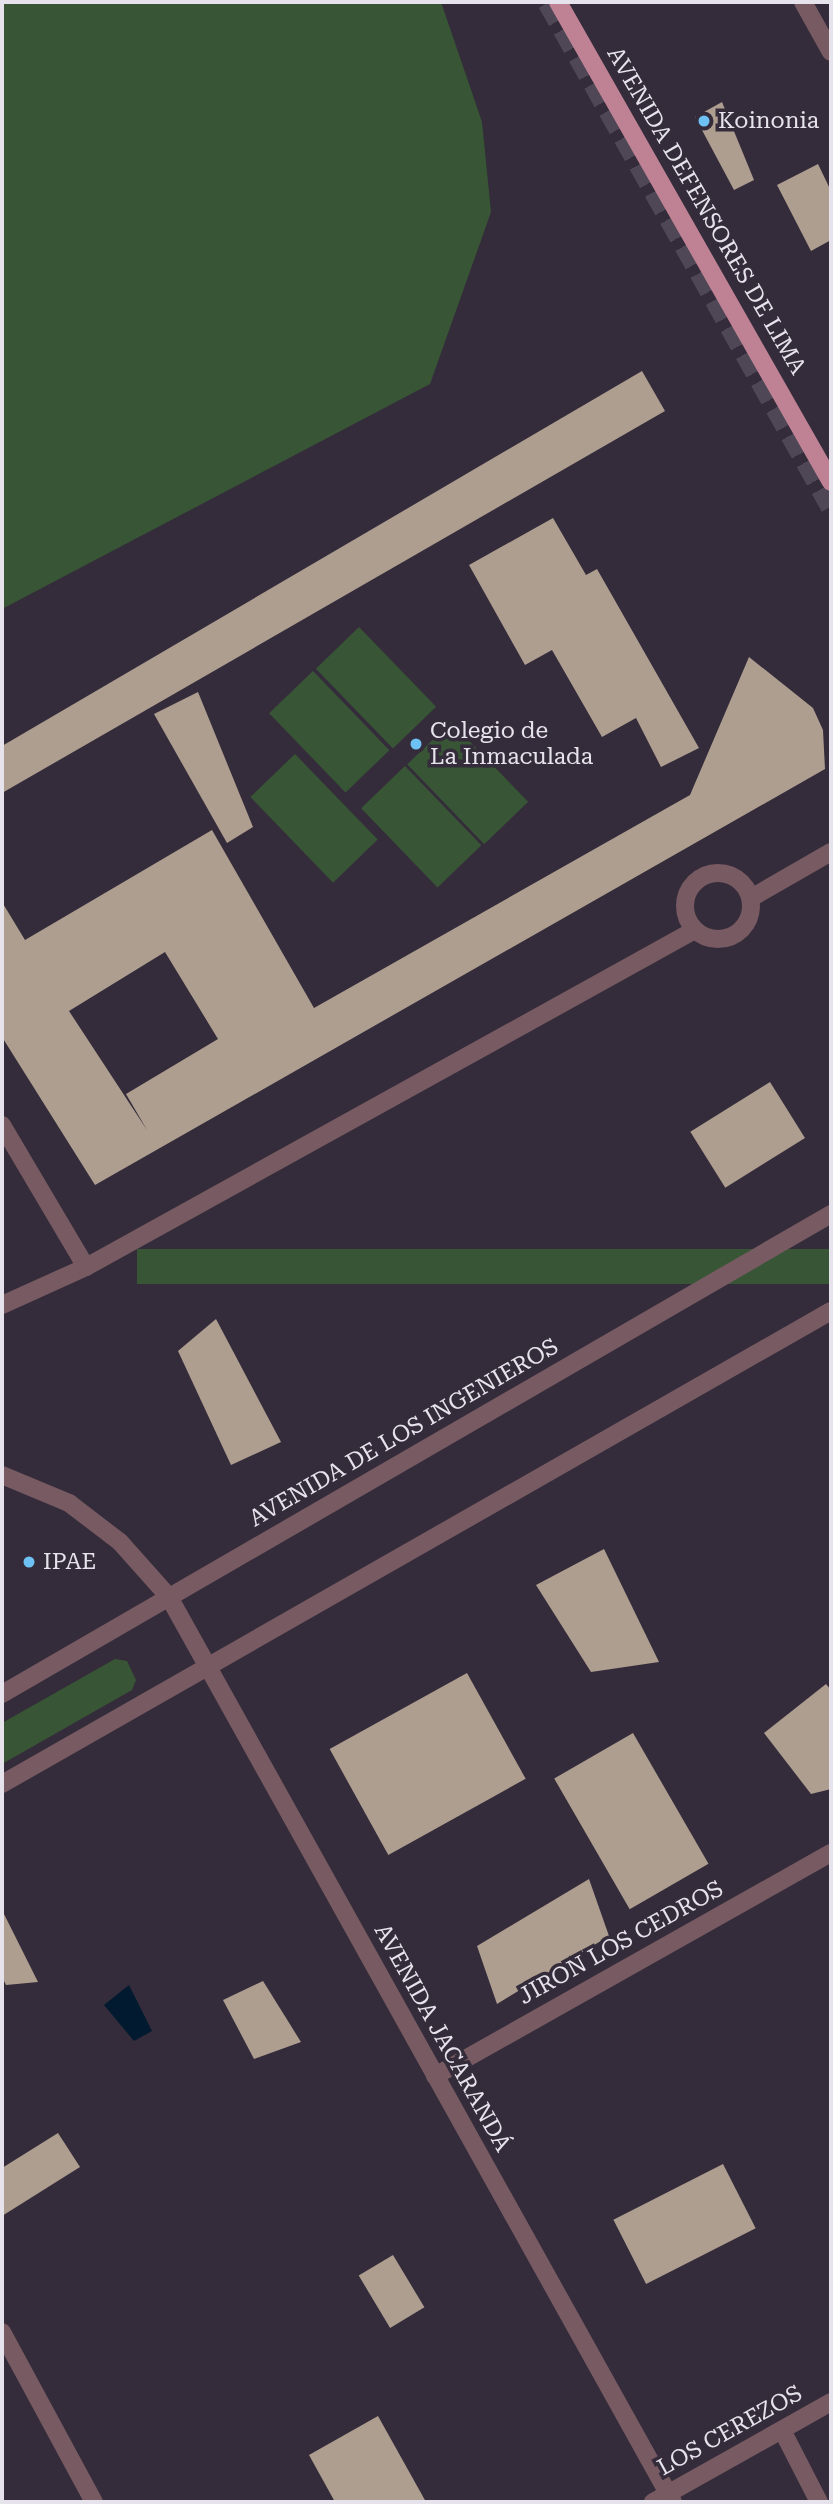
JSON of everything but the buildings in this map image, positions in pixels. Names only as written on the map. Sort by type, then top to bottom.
[{"type":"main road","name":"AVENIDA DEFENSORES DE LIMA","points":[[558,2],[831,482]]},
{"type":"street","points":[[803,2],[831,52]]},
{"type":"street","points":[[751,898],[831,852]]},
{"type":"street","points":[[731,876],[751,898],[750,915],[727,939],[710,939],[695,930],[685,902],[701,877],[731,876]]},
{"type":"street","points":[[2,1305],[86,1268],[695,930]]},
{"type":"street","points":[[2,1125],[86,1268]]},
{"type":"street","name":"AVENIDA DE LOS INGENIEROS","points":[[2,1694],[831,1213]]},
{"type":"street","points":[[2,1784],[831,1311]]},
{"type":"street","name":"AVENIDA JACARANDÁ","points":[[2,1475],[68,1503],[120,1542],[169,1597],[435,2076],[665,2500]]},
{"type":"street","name":"JIRON LOS CEDROS","points":[[435,2076],[831,1853]]},
{"type":"street","points":[[4,2339],[94,2502]]},
{"type":"street","name":"LOS CEREZOS","points":[[665,2500],[831,2402]]},
{"type":"street","points":[[782,2430],[819,2502]]},
{"type":"green space","points":[[2,2],[441,2],[482,122],[491,212],[430,384],[2,609]]},
{"type":"green space","points":[[359,627],[436,707],[393,749],[316,669]]},
{"type":"green space","points":[[313,671],[389,750],[346,793],[269,713]]},
{"type":"green space","points":[[451,722],[528,802],[484,844],[407,764]]},
{"type":"green space","points":[[295,754],[378,840],[333,883],[250,797]]},
{"type":"green space","points":[[405,766],[481,845],[438,888],[361,808]]},
{"type":"green space","points":[[137,1249],[831,1249],[831,1284],[137,1284]]},
{"type":"green space","points":[[115,1659],[127,1661],[136,1680],[132,1690],[2,1764],[2,1723]]},
{"type":"water","points":[[129,1985],[152,2031],[134,2041],[104,2005]]},
{"type":"tunnel","points":[[548,2],[831,506]]},
{"type":"place","name":"Koinonia","points":[[704,121]]},
{"type":"place","name":"Colegio de La Inmaculada","points":[[416,744]]},
{"type":"place","name":"IPAE","points":[[29,1562]]}]
